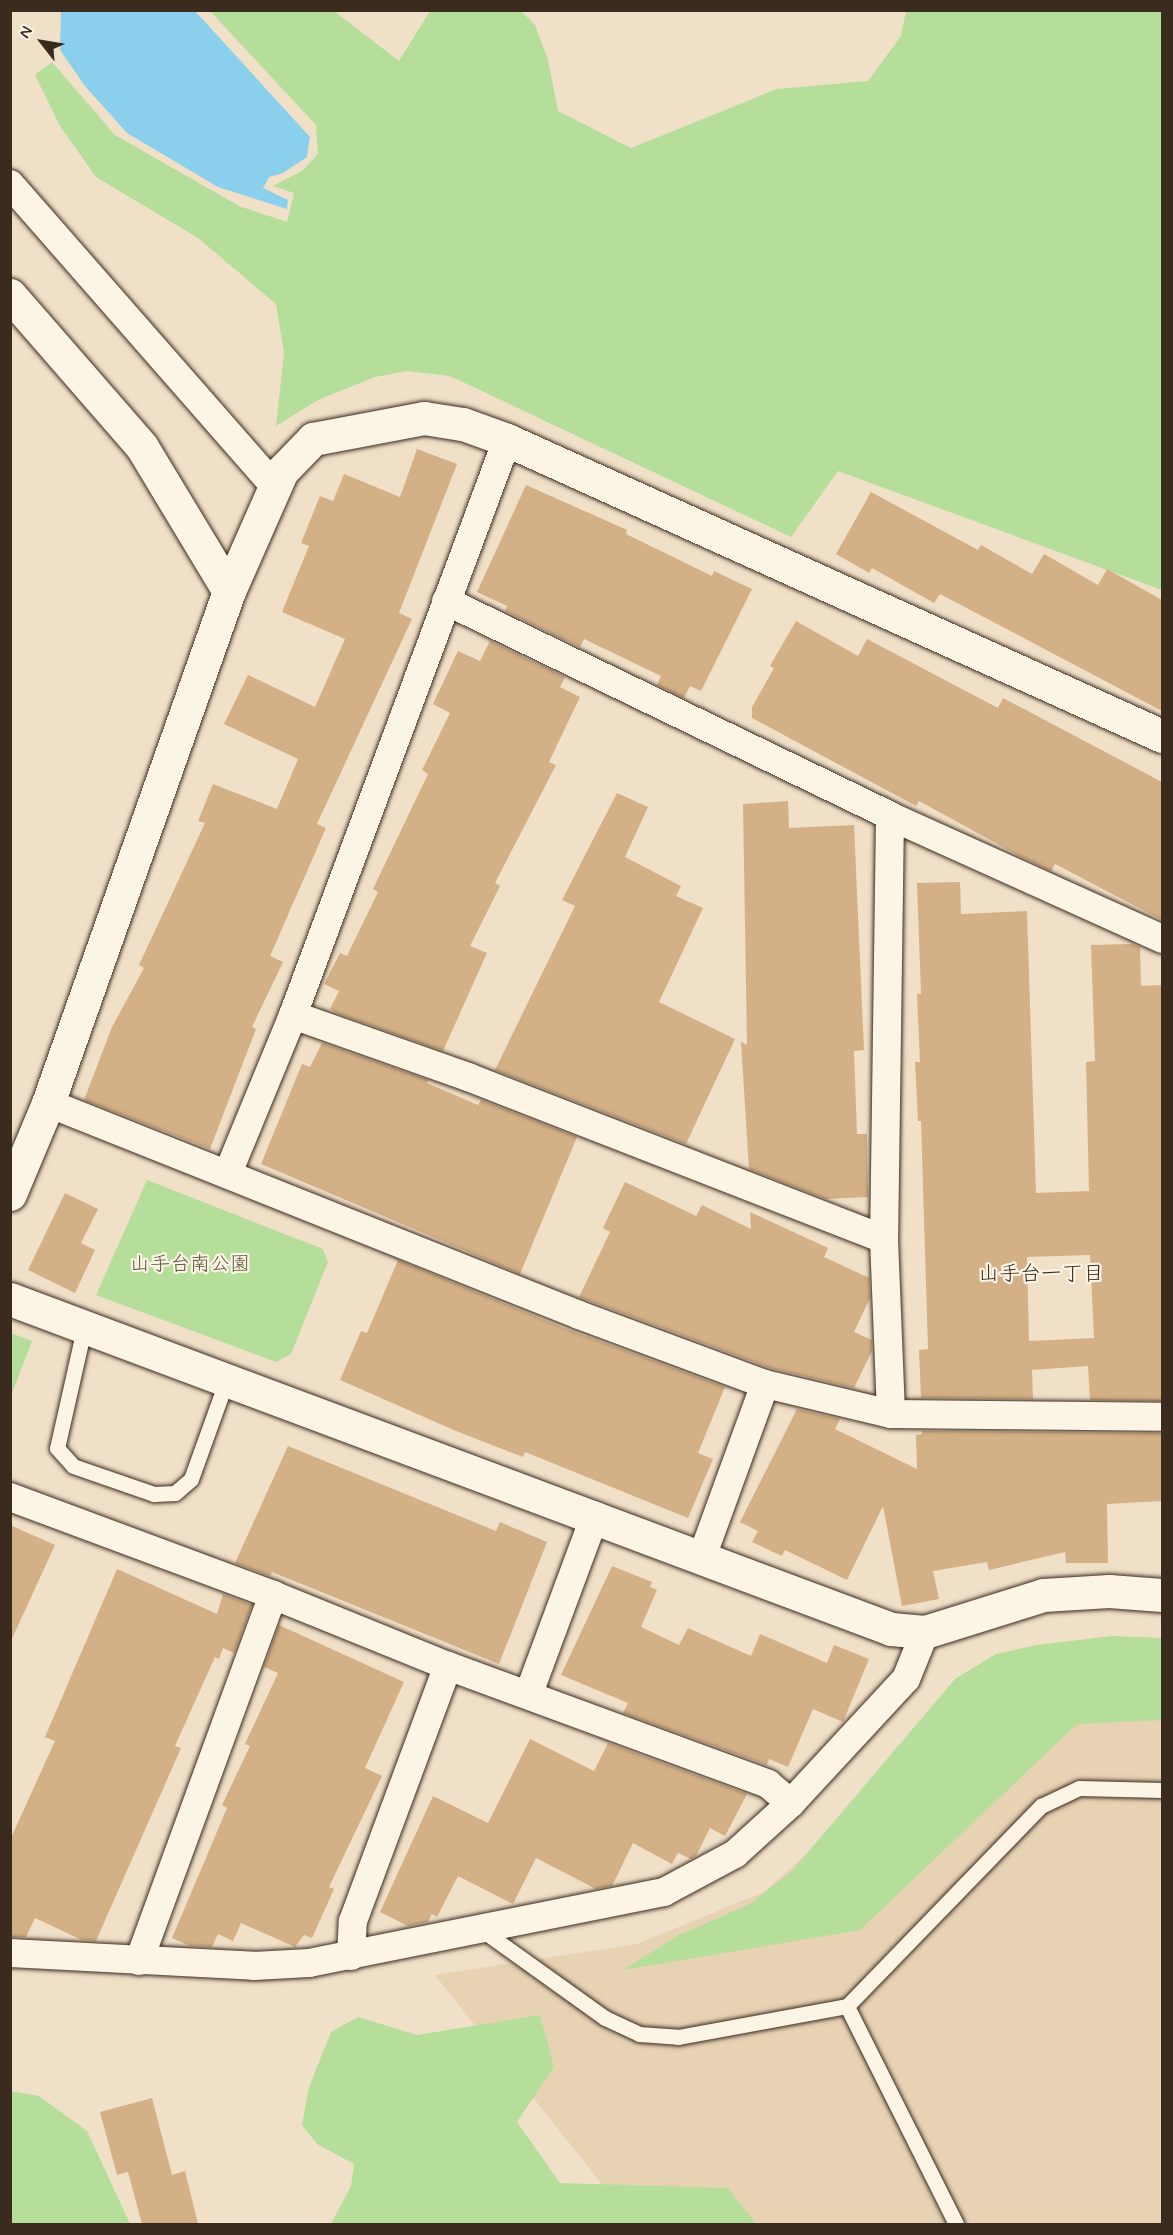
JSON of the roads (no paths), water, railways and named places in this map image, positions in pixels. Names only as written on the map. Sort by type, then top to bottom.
[{"type":"street","points":[[10,184],[275,487]]},
{"type":"street","points":[[10,295],[142,447],[229,591]]},
{"type":"street","points":[[10,1194],[48,1103],[229,591],[282,471],[313,439],[424,418],[463,424],[507,440],[1162,736]]},
{"type":"street","points":[[228,1173],[293,1015],[507,440]]},
{"type":"street","points":[[446,601],[890,816],[1162,939]]},
{"type":"street","points":[[890,816],[884,1239],[891,1414]]},
{"type":"street","points":[[293,1015],[468,1077],[884,1239]]},
{"type":"street","points":[[48,1103],[579,1315],[765,1384],[891,1414],[1162,1417]]},
{"type":"street","points":[[10,1299],[85,1324],[226,1382],[595,1516],[891,1629],[925,1632],[1043,1595],[1097,1592],[1162,1595]]},
{"type":"street","points":[[702,1557],[765,1384]]},
{"type":"street","points":[[10,1497],[273,1595],[448,1666],[529,1693],[768,1784],[790,1803]]},
{"type":"street","points":[[529,1693],[595,1516]]},
{"type":"street","points":[[139,1961],[273,1595]]},
{"type":"street","points":[[10,1953],[254,1966],[351,1956],[664,1892],[735,1854],[790,1803],[906,1679],[925,1632]]},
{"type":"street","points":[[351,1956],[353,1921],[448,1666]]},
{"type":"lane","points":[[85,1324],[57,1448],[73,1466],[154,1494],[175,1492],[191,1479],[226,1382]]},
{"type":"lane","points":[[482,1930],[605,2018],[639,2034],[678,2037],[847,2006],[1041,1806],[1079,1788],[1162,1790]]},
{"type":"lane","points":[[847,2006],[956,2224]]},
{"type":"water","points":[[61,11],[195,11],[310,137],[307,157],[283,173],[269,177],[263,188],[288,200],[287,209],[218,187],[127,133],[85,86],[60,50]]},
{"type":"district","name":"山手台一丁目","points":[[1041,1274]]},
{"type":"park label","name":"山手台南公園","points":[[190,1264]]}]
